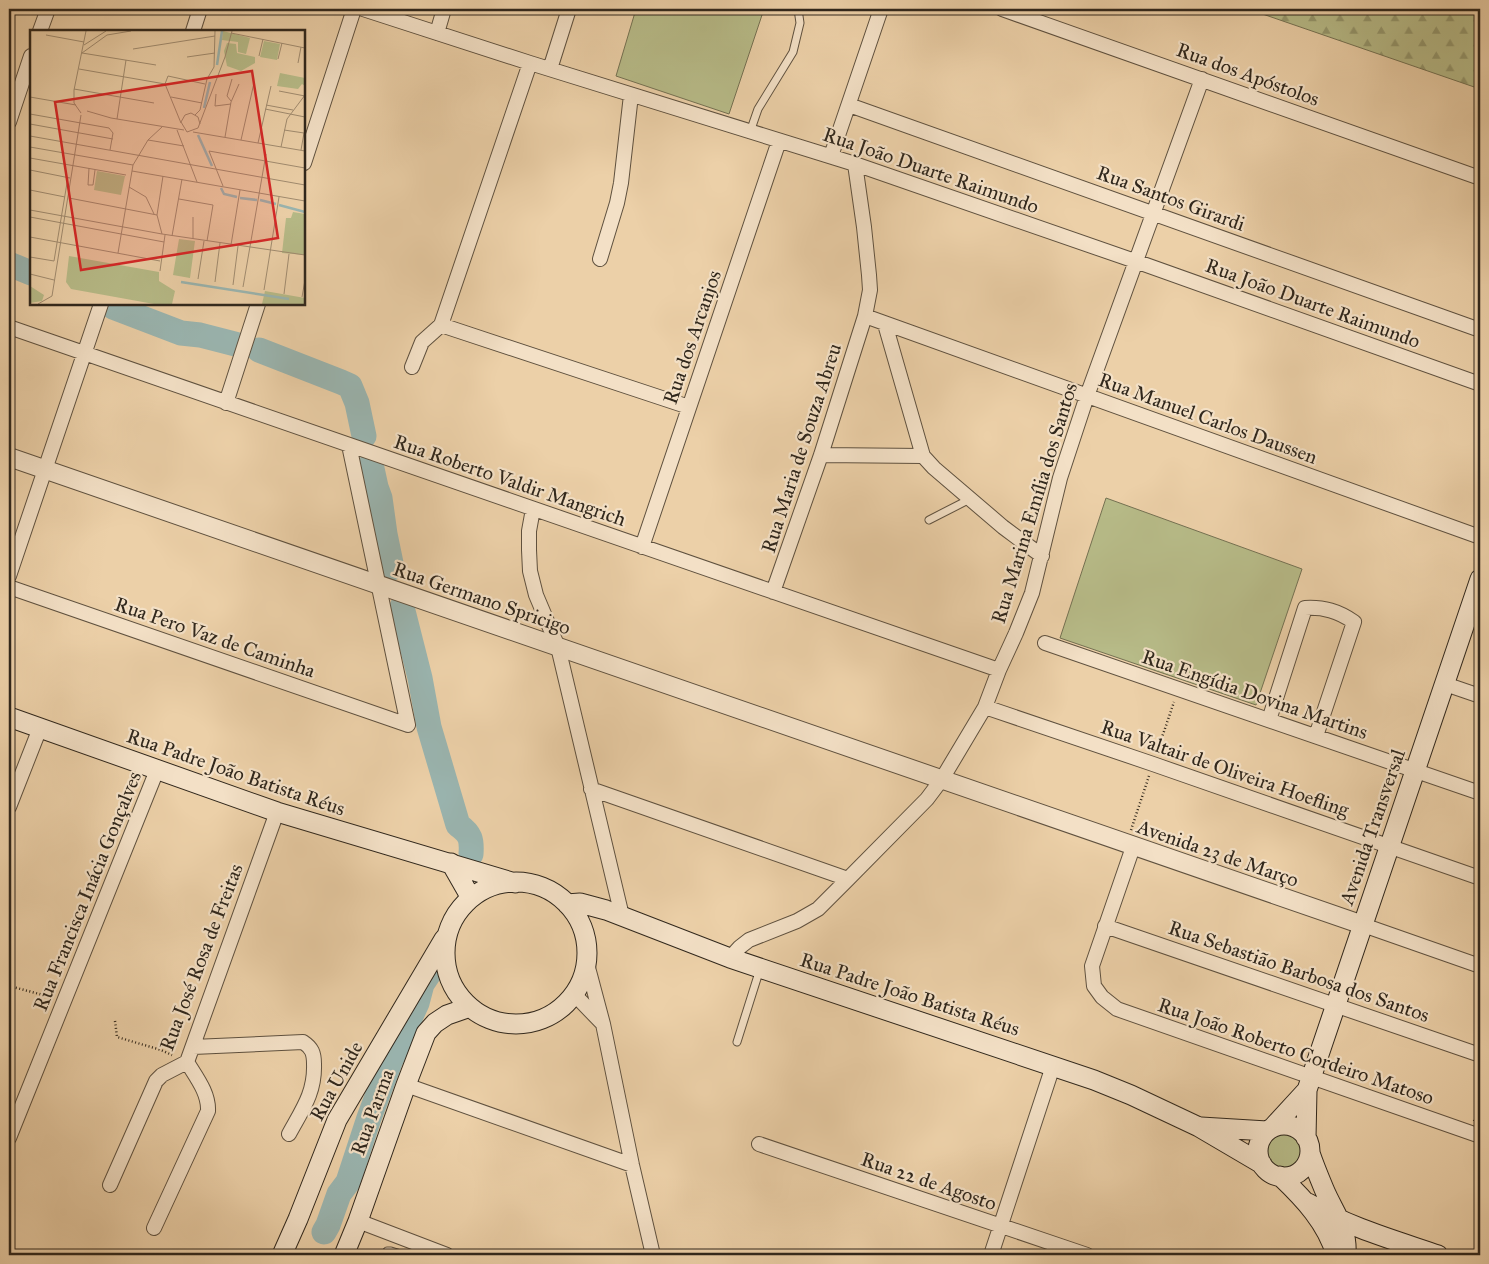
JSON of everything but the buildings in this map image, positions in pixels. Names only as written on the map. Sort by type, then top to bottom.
[{"type":"main road","name":"Avenida Transversal","points":[[1308,1145],[1309,1084],[1480,579]]},
{"type":"main road","name":"Rua Padre João Batista Réus","points":[[9,717],[277,812],[515,882]]},
{"type":"main road","points":[[451,863],[472,898]]},
{"type":"main road","points":[[515,882],[531,884],[546,890],[567,904],[576,915],[585,938],[586,960],[580,983],[574,994],[566,1003],[547,1017],[523,1024],[496,1022],[470,1008],[453,987],[445,962],[446,936],[456,915],[463,906],[492,886],[515,882]]},
{"type":"main road","name":"Rua Padre João Batista Réus","points":[[567,904],[580,903],[614,913],[730,958],[1094,1080],[1199,1127],[1262,1164]]},
{"type":"main road","points":[[582,928],[589,918],[614,913]]},
{"type":"main road","name":"Rua Unide","points":[[282,1255],[337,1120],[446,936]]},
{"type":"main road","name":"Rua Parma","points":[[344,1255],[426,1033],[435,1023],[447,1015],[470,1008]]},
{"type":"main road","name":"Avenida Transversal","points":[[1270,1129],[1309,1084]]},
{"type":"main road","points":[[1308,1145],[1305,1166],[1300,1171],[1287,1176],[1273,1174],[1267,1170],[1259,1158],[1258,1150],[1262,1136],[1270,1129],[1280,1125],[1288,1125],[1302,1132],[1308,1145],[1323,1188],[1345,1233],[1346,1255]]},
{"type":"main road","name":"Rua Padre João Batista Réus","points":[[1199,1127],[1270,1129]]},
{"type":"main road","points":[[1280,1176],[1308,1203],[1327,1235],[1336,1255]]},
{"type":"main road","points":[[1308,1203],[1340,1220],[1438,1255]]},
{"type":"main road","points":[[1346,1255],[1351,1243],[1364,1229]]},
{"type":"street","points":[[40,30],[48,9]]},
{"type":"street","points":[[192,30],[200,9]]},
{"type":"street","points":[[305,161],[354,9]]},
{"type":"street","name":"Rua João Duarte Raimundo","points":[[363,9],[855,164],[1480,384]]},
{"type":"street","points":[[437,32],[444,9]]},
{"type":"street","points":[[550,69],[569,9]]},
{"type":"street","points":[[831,156],[881,9]]},
{"type":"street","name":"Rua dos Apóstolos","points":[[1002,9],[1480,178]]},
{"type":"street","points":[[9,122],[30,59]]},
{"type":"street","points":[[412,367],[422,342],[441,325],[530,63]]},
{"type":"street","name":"Rua Marina Emília dos Santos","points":[[730,958],[748,940],[797,921],[818,909],[848,880],[927,799],[942,779],[985,707],[998,670],[1016,633],[1032,593],[1060,478],[1087,396],[1152,212],[1202,79]]},
{"type":"street","points":[[600,259],[621,183],[631,95]]},
{"type":"street","name":"Rua Santos Girardi","points":[[849,105],[1480,330]]},
{"type":"street","name":"Rua dos Arcanjos","points":[[642,546],[779,141]]},
{"type":"street","name":"Rua Maria de Souza Abreu","points":[[773,592],[822,456],[865,316],[870,290],[855,164]]},
{"type":"street","points":[[9,576],[101,305]]},
{"type":"street","points":[[226,402],[258,305]]},
{"type":"street","name":"Rua Manuel Carlos Daussen","points":[[865,316],[1480,537]]},
{"type":"street","points":[[885,324],[923,456],[934,468],[1015,537],[1042,556]]},
{"type":"street","points":[[441,325],[689,407]]},
{"type":"street","name":"Rua Roberto Valdir Mangrich","points":[[9,327],[998,670]]},
{"type":"street","points":[[348,445],[378,585]]},
{"type":"street","points":[[822,456],[923,456]]},
{"type":"street","name":"Rua Germano Spricigo","points":[[9,457],[942,779]]},
{"type":"street","points":[[533,509],[528,550],[530,571],[539,603],[558,647],[591,789],[614,913]]},
{"type":"street","name":"Rua Pero Vaz de Caminha","points":[[9,587],[408,724],[378,585]]},
{"type":"street","points":[[1269,720],[1305,608],[1320,607],[1341,613],[1354,622],[1316,736]]},
{"type":"street","name":"Rua Engídia Dovina Martins","points":[[1045,643],[1480,793]]},
{"type":"street","points":[[1445,684],[1479,693]]},
{"type":"street","name":"Rua Valtair de Oliveira Hoefling","points":[[985,707],[1480,878]]},
{"type":"street","points":[[9,807],[40,728]]},
{"type":"street","name":"Rua Francisca Inácia Gonçalves","points":[[9,1138],[157,770]]},
{"type":"street","name":"Avenida 23 de Março","points":[[942,779],[1480,966]]},
{"type":"street","points":[[591,789],[848,880]]},
{"type":"street","name":"Rua José Rosa de Freitas","points":[[110,1185],[156,1080],[187,1062],[277,812]]},
{"type":"street","points":[[1105,926],[1134,847]]},
{"type":"street","name":"Rua João Roberto Cordeiro Matoso","points":[[1105,926],[1092,966],[1094,986],[1102,998],[1117,1009],[1309,1084],[1475,1134]]},
{"type":"street","name":"Rua Sebastião Barbosa dos Santos","points":[[1105,926],[1480,1055]]},
{"type":"street","points":[[586,960],[603,1024],[653,1255]]},
{"type":"street","points":[[574,994],[603,1024]]},
{"type":"street","points":[[193,1047],[302,1042],[310,1047],[314,1054],[315,1077],[308,1102],[289,1134]]},
{"type":"street","points":[[154,1228],[208,1111],[209,1103],[205,1093],[187,1062]]},
{"type":"street","points":[[991,1255],[1053,1066]]},
{"type":"street","points":[[406,1084],[632,1165]]},
{"type":"street","name":"Rua 22 de Agosto","points":[[759,1144],[1087,1255]]},
{"type":"street","points":[[358,1221],[447,1255]]},
{"type":"lane","points":[[750,132],[758,108],[793,52],[800,22],[798,9]]},
{"type":"lane","points":[[929,520],[970,499]]},
{"type":"lane","points":[[737,1042],[760,968]]},
{"type":"lane","points":[[384,1255],[387,1251],[391,1251],[404,1255]]},
{"type":"path","points":[[9,986],[64,1001]]},
{"type":"path","points":[[115,1020],[117,1038],[161,1050],[187,1062]]},
{"type":"path","points":[[1475,1134],[1480,1104]]},
{"type":"green space","points":[[636,9],[764,9],[729,114],[616,76]]},
{"type":"green space","points":[[1248,9],[1480,9],[1480,89]]},
{"type":"green space","points":[[1106,498],[1302,569],[1256,705],[1060,638]]},
{"type":"green space","points":[[1284,1131],[1298,1137],[1304,1151],[1298,1165],[1284,1171],[1270,1165],[1264,1151],[1270,1137]]},
{"type":"waterway","points":[[9,264],[30,273]]},
{"type":"waterway","points":[[113,307],[181,333],[200,335],[235,344]]},
{"type":"waterway","points":[[259,350],[350,386],[357,403],[364,436]]},
{"type":"waterway","points":[[371,464],[380,498],[392,568]]},
{"type":"waterway","points":[[402,607],[420,678],[429,727],[458,825],[466,831],[470,838],[471,854]]},
{"type":"waterway","points":[[324,1232],[339,1194],[348,1182],[390,1062],[417,1003],[422,984],[430,972]]}]
